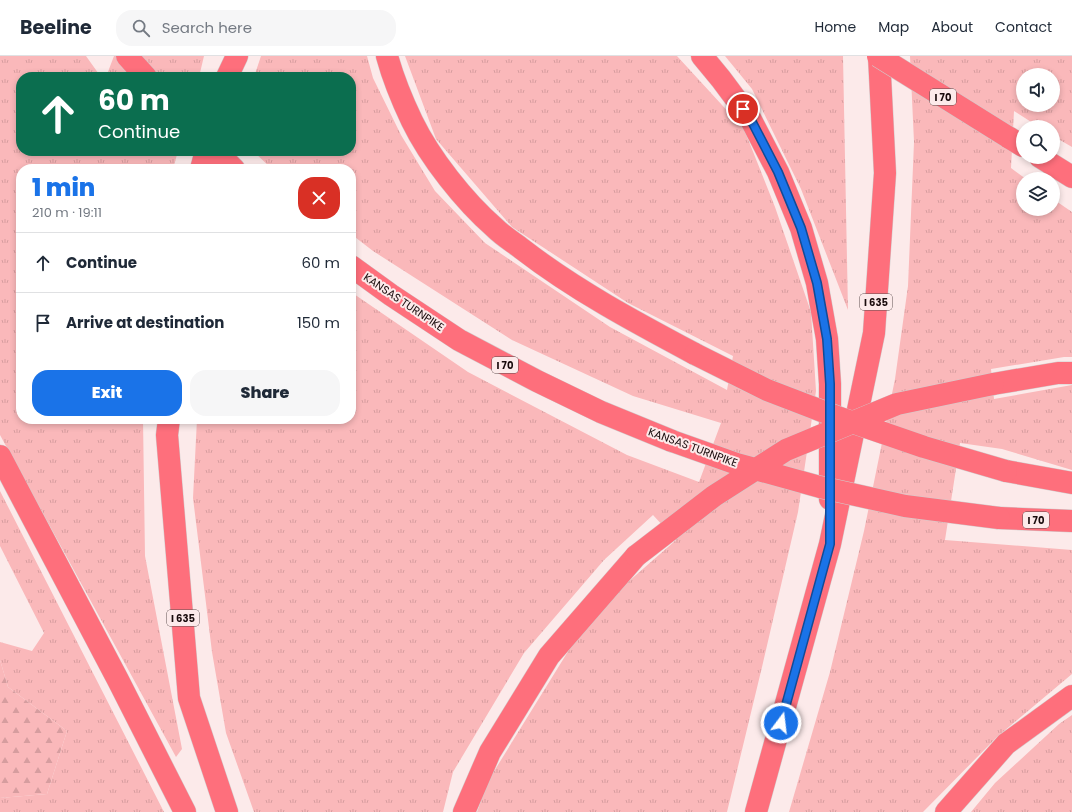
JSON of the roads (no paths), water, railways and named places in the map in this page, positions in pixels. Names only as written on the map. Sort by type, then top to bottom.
[{"type":"highway","points":[[128,56],[142,72]]},
{"type":"highway","points":[[229,72],[237,56]]},
{"type":"highway","points":[[386,56],[394,81],[412,122],[433,156],[462,195],[495,228],[546,268],[612,309],[695,354],[767,390],[840,418],[924,447],[1006,471],[1072,483]]},
{"type":"highway","points":[[702,56],[750,118],[778,172],[801,228],[817,283],[827,339],[830,384],[830,544]]},
{"type":"highway","name":"I 635","points":[[756,812],[830,544],[874,333],[885,173],[879,56]]},
{"type":"highway","name":"I 70","points":[[879,56],[1016,142]]},
{"type":"highway","points":[[221,156],[229,164]]},
{"type":"highway","points":[[1051,164],[1072,177]]},
{"type":"highway","name":"KANSAS TURNPIKE","points":[[356,270],[391,295],[459,340],[544,385],[601,412],[672,441],[737,464],[820,487],[905,506],[999,518],[1072,521]]},
{"type":"highway","points":[[464,812],[490,752],[549,656],[636,556],[714,496],[786,450],[897,404],[993,384],[1072,373]]},
{"type":"highway","name":"I 635","points":[[168,424],[167,435],[189,698],[227,812]]},
{"type":"highway","points":[[0,456],[118,680],[185,812]]},
{"type":"highway","points":[[946,812],[1006,744],[1072,696]]}]
